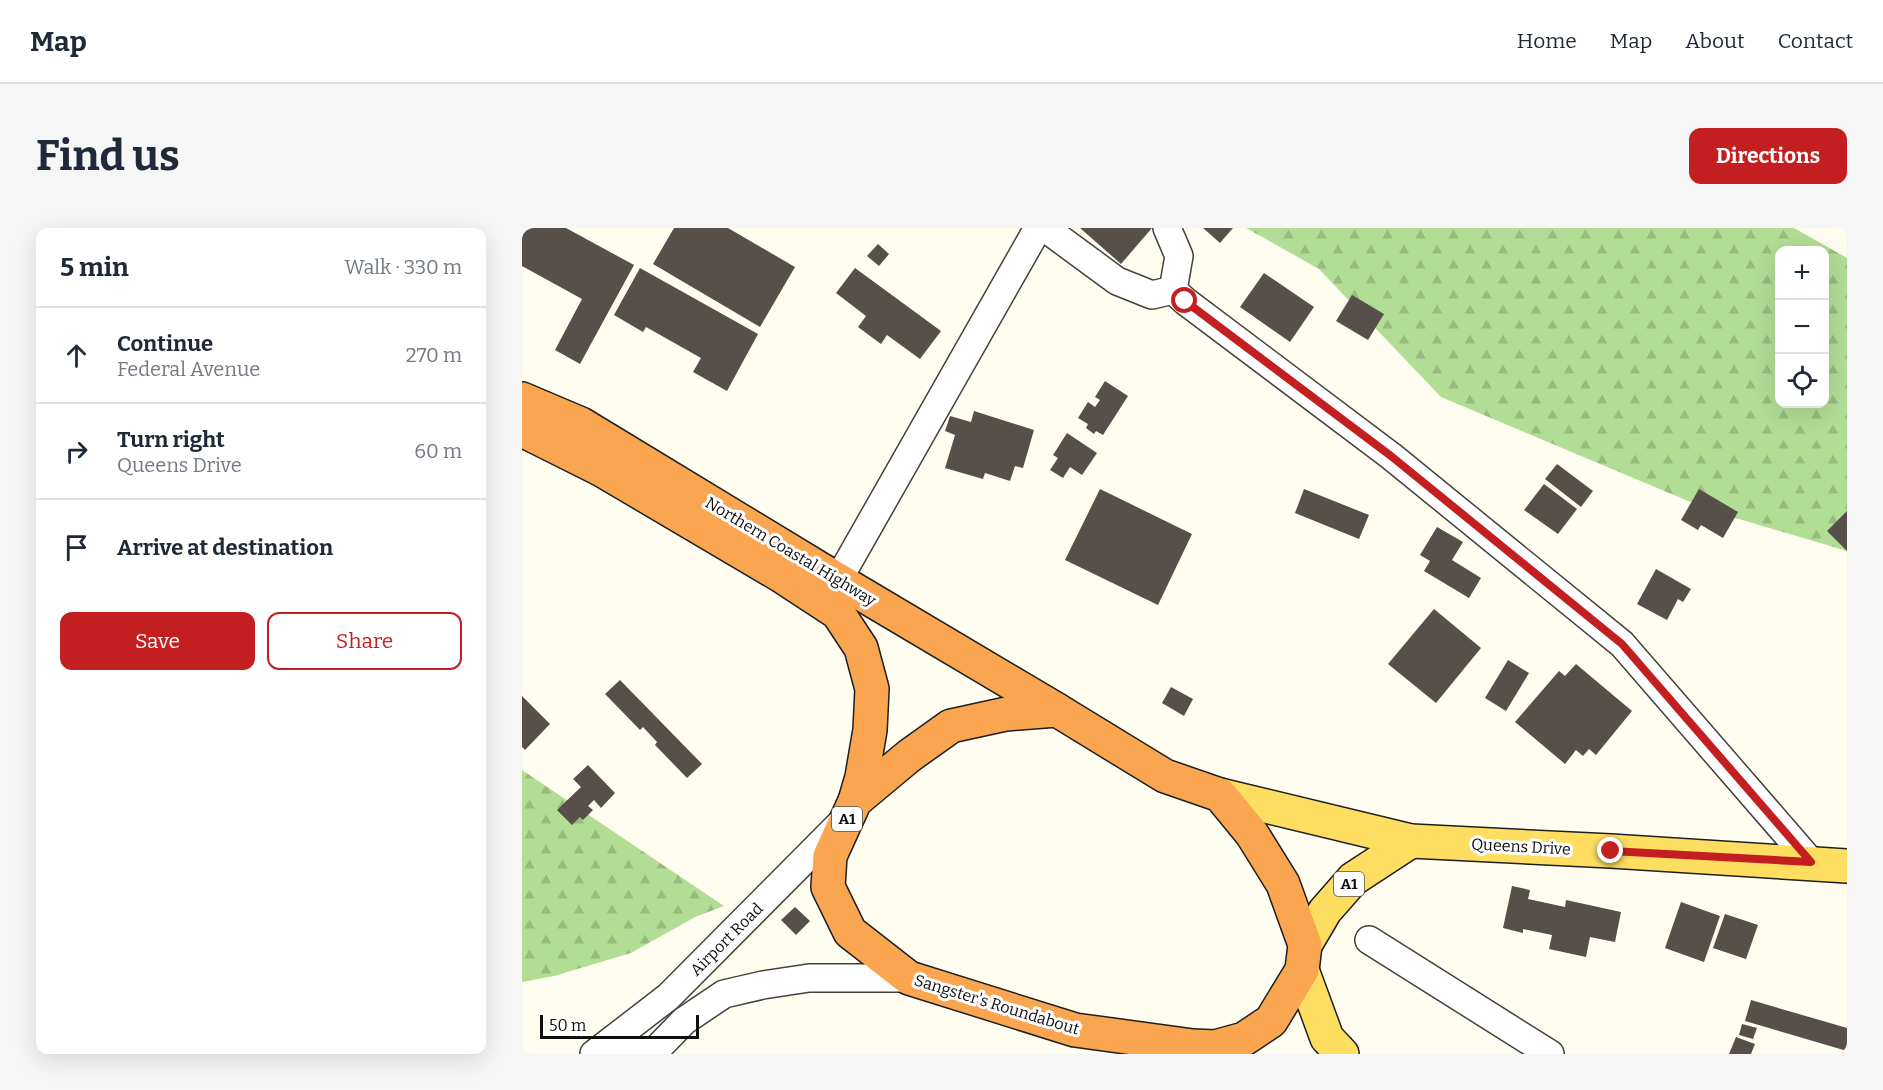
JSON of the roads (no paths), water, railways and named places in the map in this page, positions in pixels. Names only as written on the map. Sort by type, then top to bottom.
[{"type":"highway","name":"Northern Coastal Highway","points":[[522,399],[581,424],[1057,711]]},
{"type":"highway","name":"Northern Coastal Highway","points":[[522,430],[603,470],[780,575],[838,613],[861,648],[872,689],[870,730],[862,777],[852,808]]},
{"type":"highway","name":"Sangster's Roundabout","points":[[1057,711],[1006,714],[951,726],[909,756],[852,808],[830,856],[828,887],[850,932],[909,978],[1075,1030],[1192,1046],[1215,1047],[1244,1039],[1270,1021],[1304,957]]},
{"type":"highway","points":[[1057,711],[1165,776],[1220,795],[1252,834],[1283,885],[1304,957]]},
{"type":"main road","name":"Queens Drive","points":[[1220,795],[1411,841],[1811,862],[1847,866]]},
{"type":"main road","name":"A1","points":[[1304,957],[1325,911],[1353,879],[1411,841]]},
{"type":"main road","points":[[1304,957],[1327,1038],[1342,1054]]},
{"type":"main road","points":[[1075,1030],[1146,1054]]},
{"type":"street","points":[[838,580],[1038,228]]},
{"type":"street","points":[[1045,228],[1118,281],[1152,295],[1173,290]]},
{"type":"street","points":[[1167,228],[1179,256],[1173,290]]},
{"type":"street","points":[[1173,290],[1391,456],[1622,644],[1811,862]]},
{"type":"street","name":"Airport Road","points":[[594,1054],[668,997],[852,808]]},
{"type":"street","points":[[1369,940],[1550,1054]]},
{"type":"street","points":[[645,1053],[724,994],[763,984],[809,978],[909,978]]}]
